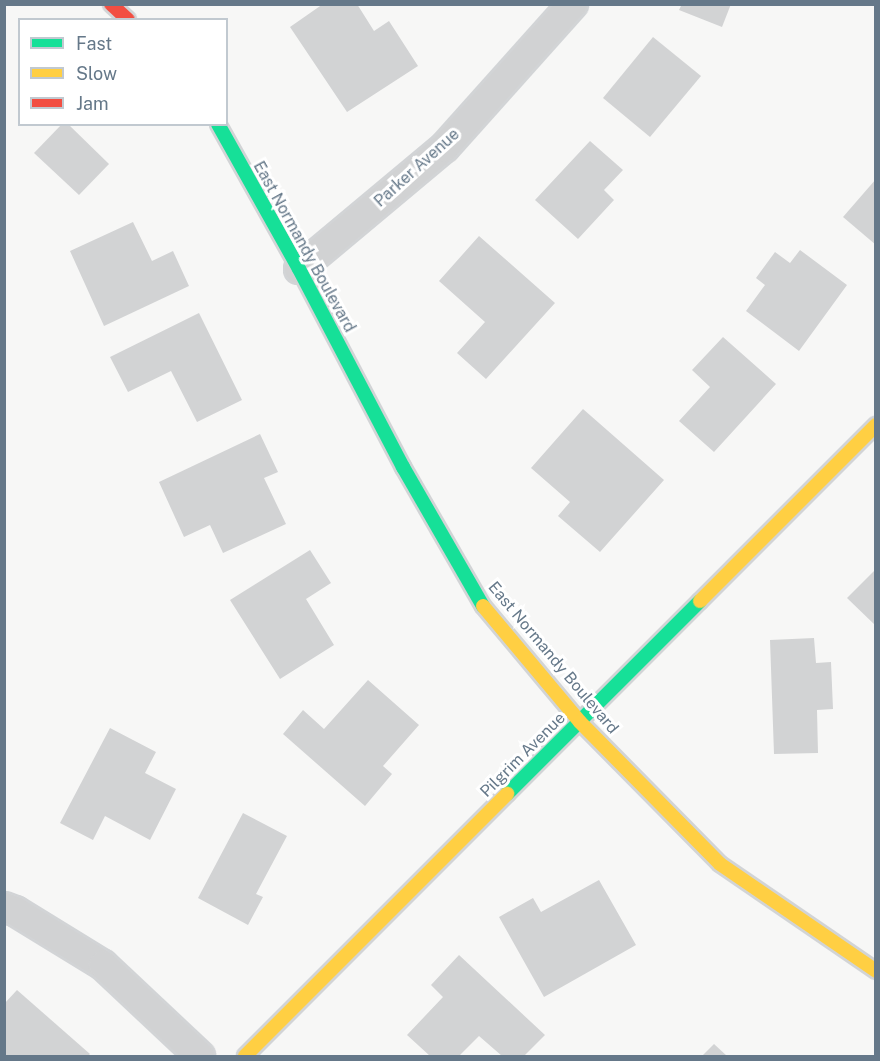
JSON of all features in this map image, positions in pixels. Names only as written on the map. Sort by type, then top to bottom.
[{"type":"street","points":[[111,4],[126,18]]},
{"type":"street","name":"Parker Avenue","points":[[299,269],[445,147],[573,4]]},
{"type":"street","name":"East Normandy Boulevard","points":[[219,126],[299,269],[403,467],[483,606],[580,722],[720,864],[876,971]]},
{"type":"street","name":"Pilgrim Avenue","points":[[245,1056],[876,425]]},
{"type":"street","points":[[4,907],[15,911],[103,965],[200,1056]]},
{"type":"building","points":[[323,4],[357,4],[374,31],[389,21],[418,66],[347,112],[290,27]]},
{"type":"building","points":[[682,4],[731,4],[722,27],[679,10]]},
{"type":"building","points":[[653,37],[701,76],[650,137],[603,98]]},
{"type":"building","points":[[60,126],[70,126],[109,164],[79,195],[34,153]]},
{"type":"building","points":[[590,141],[623,170],[604,190],[614,200],[578,239],[535,200]]},
{"type":"building","points":[[876,179],[876,245],[843,217]]},
{"type":"building","points":[[133,222],[152,261],[173,251],[189,286],[104,326],[70,251]]},
{"type":"building","points":[[479,236],[555,303],[486,379],[457,353],[485,322],[439,281]]},
{"type":"building","points":[[800,250],[847,285],[799,351],[746,311],[765,285],[756,278],[775,252],[790,263]]},
{"type":"building","points":[[199,313],[242,400],[197,422],[171,371],[128,392],[110,357]]},
{"type":"building","points":[[723,337],[776,384],[714,452],[679,421],[710,387],[692,370]]},
{"type":"building","points":[[583,409],[664,480],[600,552],[558,516],[570,502],[531,468]]},
{"type":"building","points":[[260,434],[278,472],[264,478],[286,524],[223,553],[210,525],[184,537],[159,482]]},
{"type":"building","points":[[310,550],[331,583],[306,599],[334,645],[280,679],[230,600]]},
{"type":"building","points":[[876,569],[876,626],[847,598]]},
{"type":"building","points":[[814,638],[816,663],[831,662],[833,709],[817,710],[818,753],[774,754],[770,640]]},
{"type":"building","points":[[368,680],[419,725],[383,766],[392,774],[365,806],[283,734],[303,710],[324,729]]},
{"type":"building","points":[[110,728],[156,752],[145,773],[176,789],[150,840],[105,816],[93,840],[60,823]]},
{"type":"building","points":[[243,813],[287,836],[256,894],[263,897],[248,925],[198,898]]},
{"type":"building","points":[[599,880],[636,945],[544,997],[499,917],[533,898],[541,912]]},
{"type":"building","points":[[459,955],[545,1035],[524,1056],[502,1056],[479,1036],[459,1056],[430,1056],[407,1035],[443,997],[431,985]]},
{"type":"building","points":[[17,990],[90,1054],[88,1056],[4,1056],[4,1004]]},
{"type":"building","points":[[714,1044],[727,1056],[702,1056]]},
{"type":"traffic: fast","points":[[219,126],[299,269],[403,467],[483,606]]},
{"type":"traffic: fast","points":[[507,794],[700,601]]},
{"type":"traffic: slow","points":[[700,601],[876,425]]},
{"type":"traffic: slow","points":[[483,606],[580,722],[720,864],[876,971]]},
{"type":"traffic: slow","points":[[245,1056],[507,794]]},
{"type":"traffic: jam","points":[[111,4],[126,18]]}]
